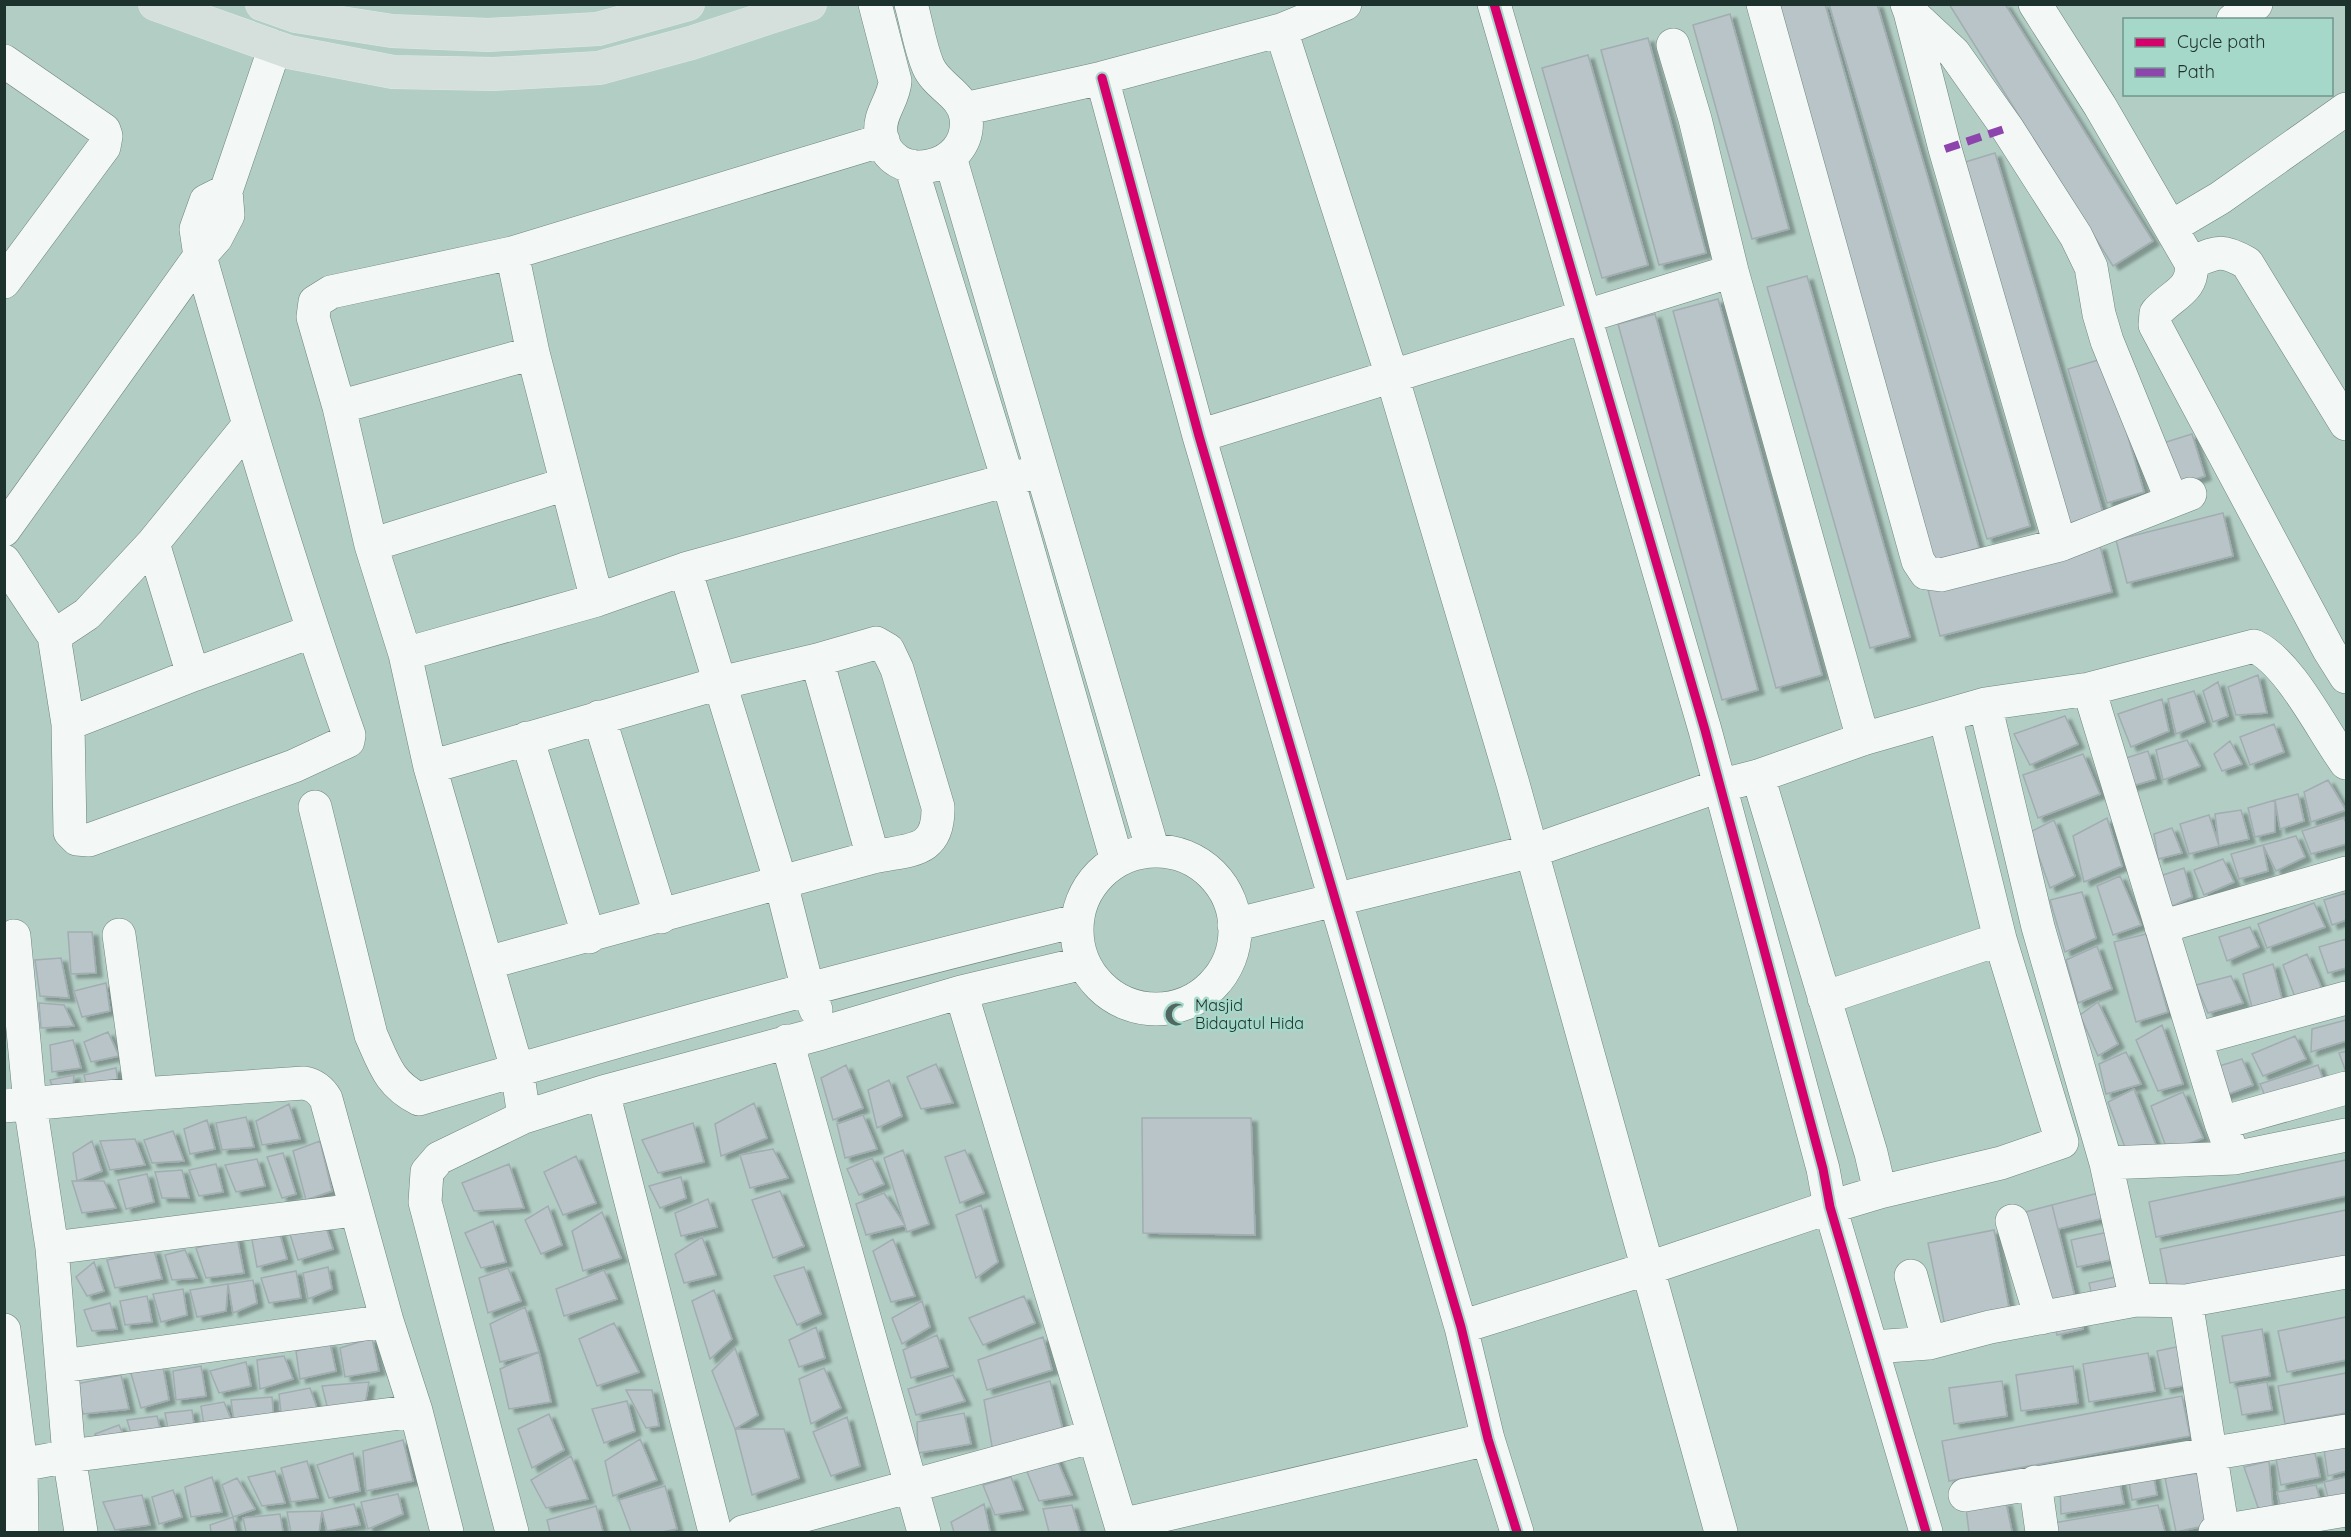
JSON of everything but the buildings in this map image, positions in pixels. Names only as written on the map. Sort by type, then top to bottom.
[{"type":"main road","points":[[154,4],[289,52],[393,72],[494,74],[599,68],[692,43],[810,4]]},
{"type":"main road","points":[[262,4],[296,16],[392,31],[488,35],[598,29],[683,6],[692,43]]},
{"type":"street","points":[[875,4],[895,81],[894,91],[881,120],[883,140],[894,158],[911,166],[933,167],[950,157],[965,133],[966,119],[964,109],[955,95],[936,78],[928,67],[911,4]]},
{"type":"street","points":[[964,109],[1102,78],[1281,30],[1345,4]]},
{"type":"street","points":[[1494,4],[1705,730],[1823,1169],[1830,1207],[1926,1533]]},
{"type":"street","points":[[1763,4],[1918,561],[1926,573],[1941,575],[2060,545],[2181,498],[2107,341],[2091,267],[2076,236],[2007,128],[1954,53],[1908,8]]},
{"type":"street","points":[[2035,4],[2112,98],[2171,227],[2191,263],[2193,276],[2189,283],[2156,313],[2155,325],[2338,644],[2346,677]]},
{"type":"street","points":[[2236,18],[2256,4]]},
{"type":"street","points":[[1908,8],[1945,149],[2060,545]]},
{"type":"street","points":[[1281,30],[1392,376],[1532,851],[1720,1533]]},
{"type":"street","points":[[1673,45],[1695,119],[1732,271],[1863,739]]},
{"type":"street","points":[[4,530],[200,256],[216,238],[228,215],[226,191],[275,47]]},
{"type":"street","points":[[4,61],[104,130],[106,136],[104,147],[14,248],[4,282]]},
{"type":"street","points":[[1102,78],[1199,436],[1461,1327],[1488,1440],[1517,1533]]},
{"type":"street","points":[[2171,227],[2343,118]]},
{"type":"street","points":[[524,1117],[517,1069],[430,767],[405,654],[371,545],[339,407],[313,317],[315,302],[332,292],[512,253],[883,140]]},
{"type":"street","points":[[950,157],[1153,851]]},
{"type":"street","points":[[911,166],[1008,480],[1117,861]]},
{"type":"street","points":[[512,253],[532,353],[597,600]]},
{"type":"street","points":[[2191,263],[2215,253],[2230,253],[2247,263],[2346,424]]},
{"type":"street","points":[[4,561],[54,636],[68,724],[70,832],[73,837],[82,841],[89,840],[294,766],[343,744],[349,738],[248,426],[200,256]]},
{"type":"street","points":[[1199,436],[1732,271]]},
{"type":"street","points":[[339,407],[532,353]]},
{"type":"street","points":[[54,636],[87,614],[153,543],[248,426]]},
{"type":"street","points":[[405,654],[597,600],[684,569],[1042,470]]},
{"type":"street","points":[[371,545],[566,484]]},
{"type":"street","points":[[153,543],[193,675]]},
{"type":"street","points":[[684,569],[781,883],[808,990],[822,1033]]},
{"type":"street","points":[[68,724],[313,631]]},
{"type":"street","points":[[430,767],[720,683],[817,660],[876,643],[888,650],[897,669],[938,807],[938,822],[932,838],[923,846],[873,857],[487,963]]},
{"type":"street","points":[[1234,926],[1532,851],[1863,739],[1985,704],[2089,688],[2254,646],[2266,651],[2286,673],[2346,763]]},
{"type":"street","points":[[817,660],[873,857]]},
{"type":"street","points":[[2089,688],[2221,1123],[2234,1158]]},
{"type":"street","points":[[1985,704],[2038,927],[2106,1164],[2136,1300]]},
{"type":"street","points":[[1461,1327],[1646,1269],[1830,1207],[1880,1192],[2001,1163],[2062,1142],[2001,939],[1945,716]]},
{"type":"street","points":[[599,717],[661,917]]},
{"type":"street","points":[[527,738],[589,936]]},
{"type":"street","points":[[1758,776],[1880,1192]]},
{"type":"street","points":[[315,807],[371,1035],[387,1070],[402,1090],[419,1099],[517,1069],[808,990],[1076,921]]},
{"type":"street","points":[[1153,851],[1178,854],[1199,864],[1217,880],[1229,902],[1234,926],[1232,948],[1224,970],[1210,988],[1191,1001],[1170,1008],[1147,1009],[1125,1003],[1105,991],[1084,963],[1078,945],[1076,921],[1086,891],[1100,873],[1117,861],[1134,853],[1153,851]]},
{"type":"street","points":[[2161,927],[2346,873]]},
{"type":"street","points":[[119,935],[141,1094]]},
{"type":"street","points":[[14,936],[17,1105],[52,1248],[69,1456],[81,1533]]},
{"type":"street","points":[[1824,998],[2001,939]]},
{"type":"street","points":[[512,1533],[425,1202],[427,1172],[439,1158],[524,1117],[603,1092],[822,1033],[961,992],[1084,963]]},
{"type":"street","points":[[961,992],[1122,1529],[1488,1440]]},
{"type":"street","points":[[2196,1039],[2346,998]]},
{"type":"street","points":[[787,1041],[924,1533]]},
{"type":"street","points":[[17,1105],[304,1083],[316,1087],[326,1099],[387,1321],[417,1411],[447,1533]]},
{"type":"street","points":[[2221,1123],[2346,1088]]},
{"type":"street","points":[[603,1092],[715,1533]]},
{"type":"street","points":[[2106,1164],[2234,1158],[2346,1136]]},
{"type":"street","points":[[52,1248],[355,1210]]},
{"type":"street","points":[[2013,1221],[2041,1318]]},
{"type":"street","points":[[1873,1347],[1929,1343],[1990,1327],[2136,1300],[2186,1301],[2346,1272]]},
{"type":"street","points":[[1911,1276],[1929,1343]]},
{"type":"street","points":[[2186,1301],[2221,1532],[2346,1510]]},
{"type":"street","points":[[62,1366],[387,1321]]},
{"type":"street","points":[[4,1330],[15,1482],[22,1533]]},
{"type":"street","points":[[15,1482],[69,1456],[417,1411]]},
{"type":"street","points":[[1965,1495],[2346,1431]]},
{"type":"street","points":[[743,1533],[1094,1436]]},
{"type":"street","points":[[2035,1482],[2042,1533]]},
{"type":"marked path","points":[[1945,149],[2007,128]]},
{"type":"cycle path","points":[[1494,4],[1705,730],[1823,1169],[1830,1207],[1926,1532]]},
{"type":"cycle path","points":[[1102,78],[1199,436],[1461,1327],[1488,1439],[1517,1532]]},
{"type":"place","name":"Masjid Bidayatul Hida","points":[[1177,1014]]}]
